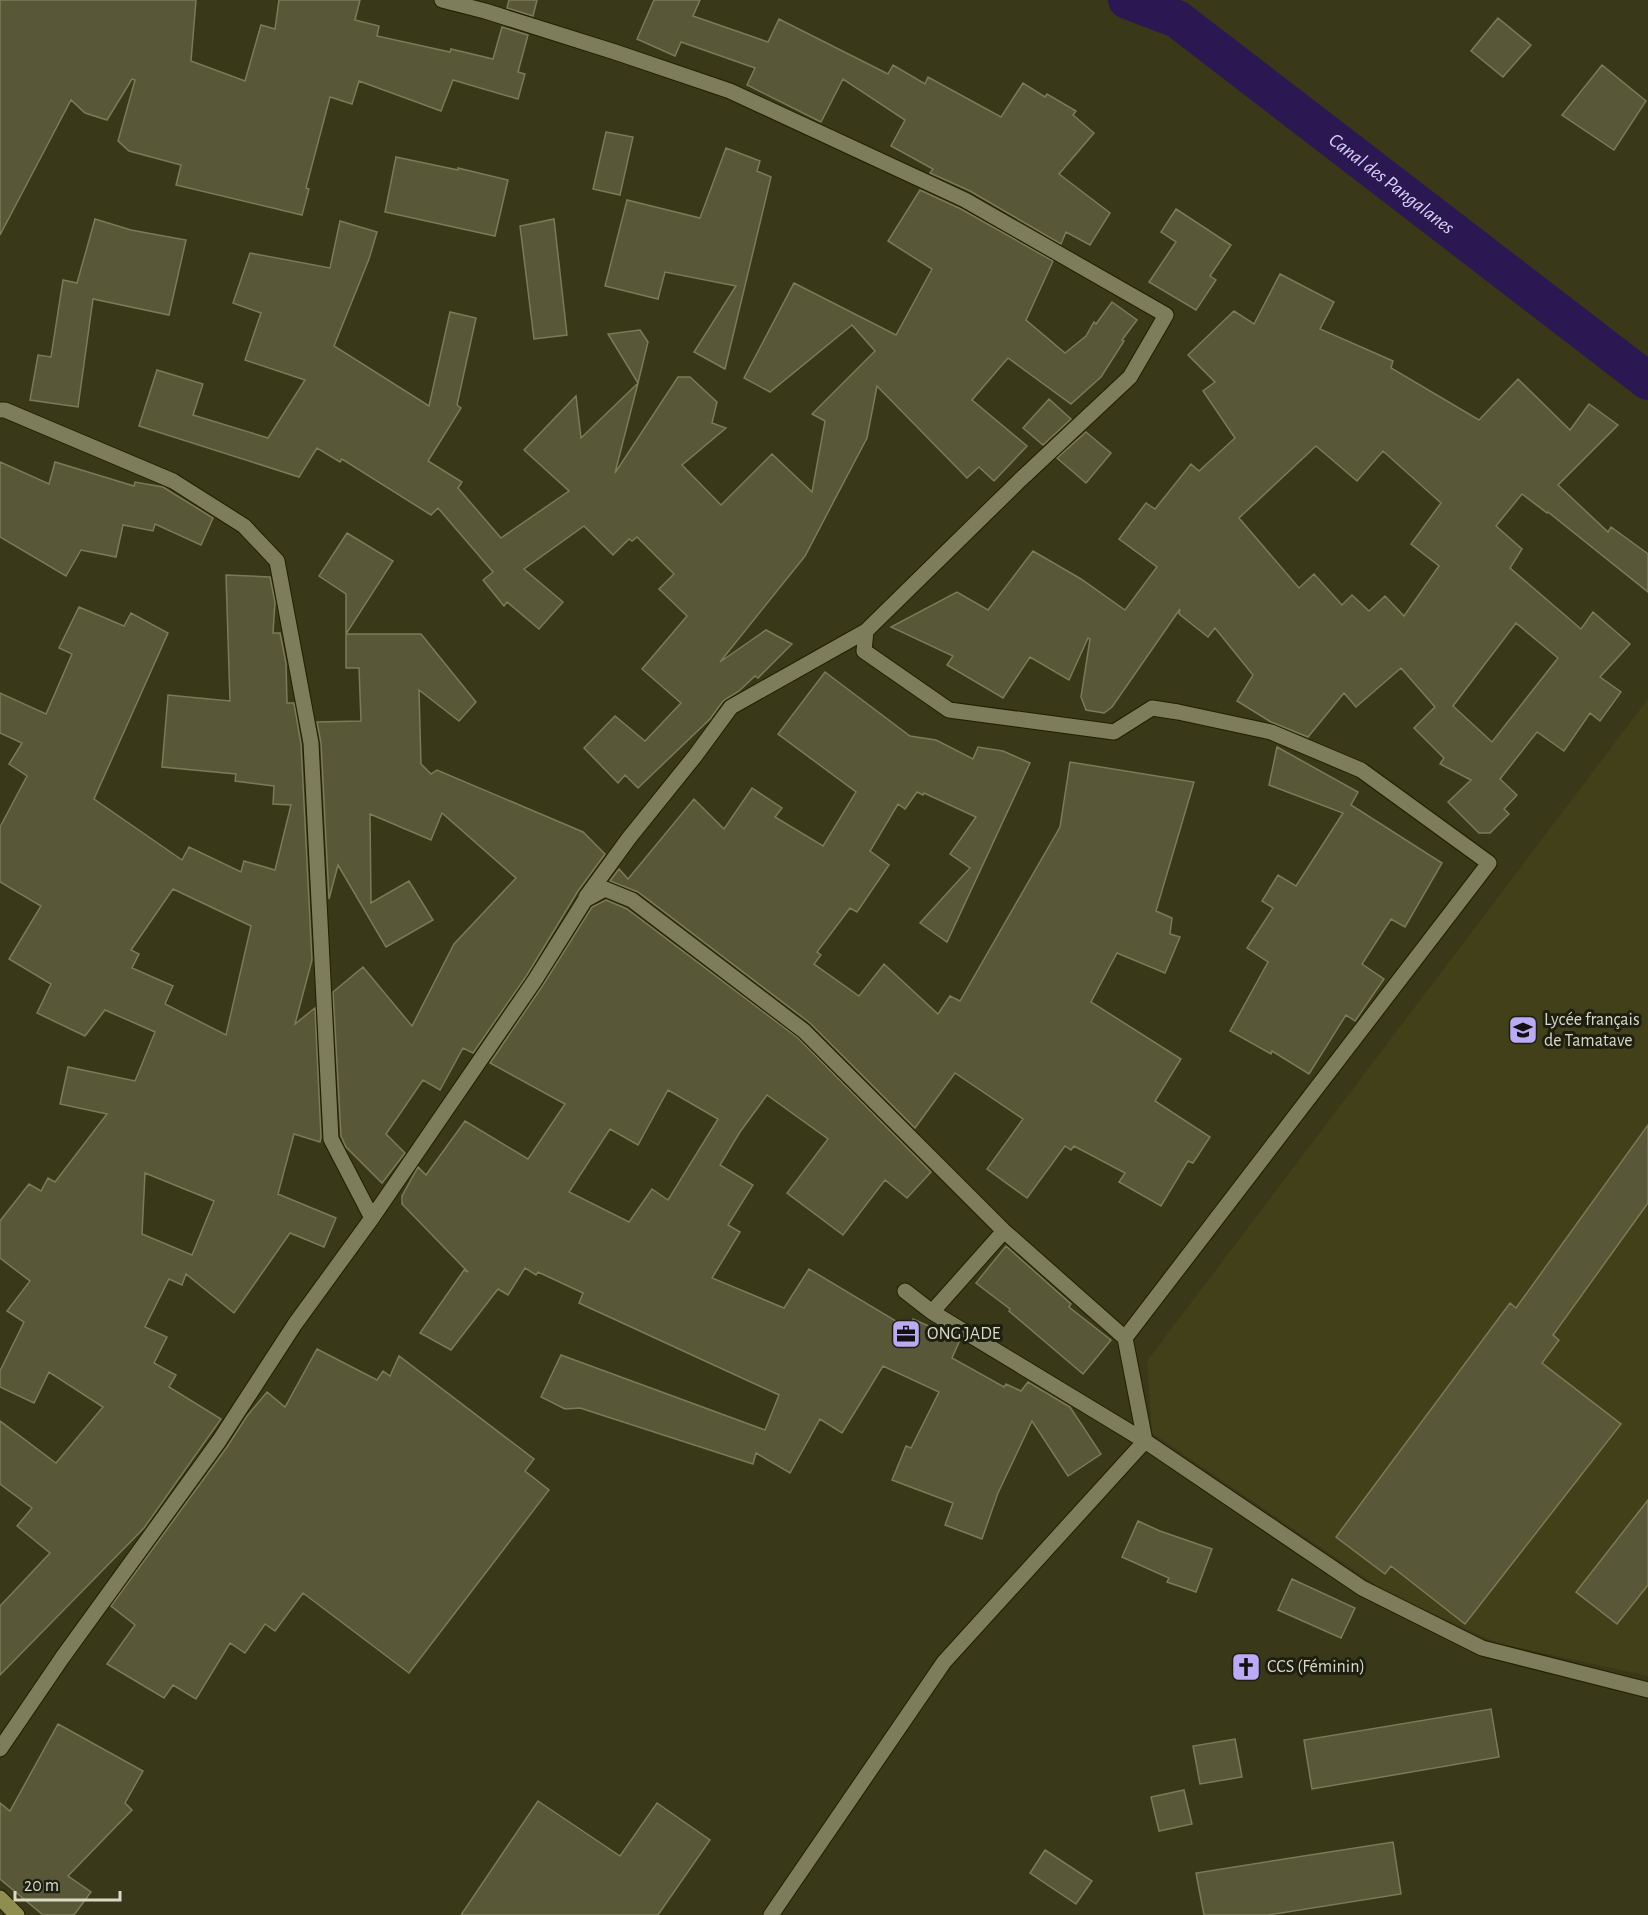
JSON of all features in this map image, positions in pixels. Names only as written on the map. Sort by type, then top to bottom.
[{"type":"main road","points":[[0,1898],[17,1915]]},
{"type":"street","points":[[0,1749],[62,1658],[219,1441],[296,1324],[372,1218],[535,980],[585,900],[629,838],[731,707],[866,631],[1020,480],[1130,377],[1166,315],[965,200],[730,91],[485,11],[442,0]]},
{"type":"street","points":[[0,410],[5,410],[173,481],[244,526],[276,561],[311,743],[331,1139],[372,1218]]},
{"type":"street","points":[[866,631],[864,651],[949,710],[1114,732],[1152,708],[1271,732],[1360,770],[1489,863],[1125,1338]]},
{"type":"street","points":[[585,900],[605,889],[632,900],[804,1031],[1004,1231],[1125,1338],[1145,1441]]},
{"type":"street","points":[[932,1312],[1004,1231]]},
{"type":"street","points":[[904,1291],[932,1312],[1145,1441],[1362,1588],[1482,1648],[1648,1690]]},
{"type":"street","points":[[771,1915],[944,1662],[1145,1441]]},
{"type":"shaded area","name":"Lycée français de Tamatave","points":[[1648,699],[1648,1676],[1497,1643],[1386,1592],[1152,1433],[1147,1361]]},
{"type":"building","points":[[0,0],[196,0],[191,61],[245,81],[261,25],[275,29],[279,0],[360,0],[355,20],[379,26],[377,36],[450,52],[451,49],[493,59],[502,27],[528,35],[518,72],[525,74],[518,99],[453,80],[441,111],[359,81],[352,104],[330,97],[306,188],[309,189],[302,215],[176,185],[181,165],[129,151],[118,141],[135,80],[132,79],[107,120],[85,113],[71,100],[0,235]]},
{"type":"building","points":[[509,0],[537,0],[533,16],[507,8]]},
{"type":"building","points":[[654,0],[700,0],[693,16],[768,42],[779,19],[888,74],[893,65],[925,84],[928,77],[1001,117],[1023,83],[1045,97],[1047,94],[1076,111],[1073,115],[1094,133],[1059,174],[1110,213],[1090,245],[1066,232],[1061,244],[970,191],[930,173],[933,169],[891,146],[905,120],[843,79],[821,122],[747,85],[755,68],[681,42],[675,56],[637,39]]},
{"type":"building","points":[[1498,18],[1531,45],[1503,77],[1471,51]]},
{"type":"building","points":[[1602,65],[1646,101],[1614,150],[1562,115]]},
{"type":"building","points":[[606,132],[633,137],[620,195],[593,189]]},
{"type":"building","points":[[726,148],[760,161],[757,171],[771,177],[725,369],[694,352],[736,286],[665,272],[658,299],[605,286],[627,200],[700,218]]},
{"type":"building","points":[[396,157],[508,180],[495,236],[385,212]]},
{"type":"building","points":[[920,190],[961,209],[1053,261],[1026,320],[1065,353],[1086,336],[1094,322],[1096,324],[1112,302],[1137,320],[1122,340],[1124,341],[1101,377],[1071,404],[1008,358],[972,400],[1027,446],[994,481],[979,467],[967,478],[877,386],[867,438],[805,556],[720,662],[766,630],[792,644],[758,678],[755,676],[739,691],[723,701],[710,719],[638,788],[625,775],[618,783],[584,748],[615,716],[645,741],[681,703],[642,669],[687,616],[659,589],[674,574],[637,537],[632,541],[629,539],[613,555],[584,526],[524,569],[563,602],[539,629],[507,602],[504,606],[483,580],[493,572],[438,508],[431,515],[342,459],[340,462],[317,448],[299,477],[139,426],[157,370],[203,384],[193,415],[268,438],[305,380],[245,360],[261,313],[233,303],[250,253],[330,268],[340,221],[377,232],[369,259],[334,346],[429,406],[450,312],[476,318],[457,405],[461,408],[428,461],[462,482],[458,488],[501,538],[569,491],[524,450],[576,396],[581,438],[638,383],[615,473],[678,377],[690,377],[717,402],[712,423],[726,428],[682,465],[721,505],[772,454],[812,492],[825,421],[812,414],[875,351],[852,325],[770,392],[744,378],[794,283],[896,335],[932,269],[888,241]]},
{"type":"building","points":[[1176,209],[1231,245],[1210,276],[1216,280],[1196,310],[1149,282],[1176,242],[1161,232]]},
{"type":"building","points":[[95,219],[131,230],[186,240],[169,315],[93,299],[78,407],[30,400],[38,355],[51,357],[63,280],[77,283]]},
{"type":"building","points":[[554,219],[567,335],[534,339],[520,226]]},
{"type":"building","points":[[1280,274],[1334,302],[1320,329],[1393,361],[1391,368],[1479,420],[1518,379],[1570,430],[1589,404],[1618,425],[1558,485],[1608,532],[1611,527],[1648,554],[1648,592],[1522,494],[1496,526],[1522,549],[1510,568],[1581,629],[1593,612],[1630,644],[1600,677],[1621,692],[1600,721],[1590,713],[1564,751],[1537,732],[1500,779],[1517,795],[1504,809],[1509,814],[1490,833],[1479,833],[1448,802],[1471,780],[1440,764],[1444,758],[1414,728],[1435,707],[1401,668],[1356,707],[1344,693],[1308,737],[1271,722],[1237,701],[1253,675],[1215,628],[1208,637],[1179,614],[1180,609],[1112,707],[1104,713],[1086,710],[1081,697],[1090,639],[1088,638],[1069,680],[1030,657],[1003,698],[947,665],[953,656],[891,627],[957,592],[988,610],[1033,551],[1081,579],[1125,610],[1157,567],[1119,539],[1146,503],[1155,509],[1191,464],[1199,471],[1235,438],[1203,391],[1215,382],[1188,355],[1234,311],[1254,324]],"holes":[[[1316,446],[1357,481],[1383,451],[1441,503],[1411,544],[1439,566],[1404,616],[1385,596],[1369,611],[1352,595],[1342,605],[1314,574],[1299,588],[1239,518]],[[1516,623],[1558,658],[1492,742],[1453,706]]]},
{"type":"building","points":[[640,330],[648,342],[638,383],[608,334]]},
{"type":"building","points":[[1049,399],[1071,419],[1043,445],[1023,428]]},
{"type":"building","points":[[1086,432],[1111,453],[1086,483],[1057,458]]},
{"type":"building","points":[[0,462],[49,484],[55,462],[134,486],[135,482],[163,487],[213,518],[201,545],[155,524],[153,531],[123,525],[116,557],[81,550],[66,576],[0,537]]},
{"type":"building","points":[[347,533],[393,561],[346,634],[346,594],[319,576]]},
{"type":"building","points":[[226,575],[270,577],[275,602],[273,633],[280,633],[286,663],[287,703],[294,703],[301,744],[312,960],[295,1024],[315,1008],[321,1137],[320,1142],[294,1134],[278,1194],[336,1218],[324,1247],[290,1233],[234,1313],[186,1274],[182,1285],[169,1279],[145,1327],[167,1337],[154,1363],[176,1375],[169,1387],[221,1419],[144,1528],[0,1675],[0,1606],[50,1553],[17,1526],[32,1508],[0,1484],[0,1421],[56,1463],[103,1407],[49,1372],[34,1403],[0,1387],[0,1371],[24,1322],[7,1311],[30,1281],[0,1258],[0,1221],[29,1184],[41,1191],[48,1178],[55,1182],[107,1114],[60,1104],[68,1067],[135,1081],[155,1032],[105,1010],[85,1036],[37,1013],[51,984],[9,959],[41,906],[0,882],[0,827],[27,776],[9,764],[22,743],[0,733],[0,693],[46,714],[72,654],[59,648],[79,607],[124,626],[131,613],[168,633],[94,799],[182,860],[189,847],[241,872],[244,861],[275,870],[291,805],[273,804],[274,786],[235,781],[236,774],[162,767],[168,695],[230,701]],"holes":[[[173,889],[251,926],[226,1035],[165,1004],[173,986],[132,968],[139,954],[131,950]],[[145,1173],[214,1201],[192,1255],[142,1234]]]},
{"type":"building","points":[[346,634],[421,634],[476,702],[459,721],[419,690],[421,764],[431,774],[437,770],[583,832],[605,854],[578,891],[527,975],[473,1053],[463,1048],[440,1090],[423,1080],[386,1134],[405,1153],[382,1183],[346,1147],[341,1136],[333,992],[363,967],[412,1026],[454,944],[516,878],[442,813],[431,840],[370,814],[371,903],[409,881],[433,920],[386,947],[338,865],[329,899],[321,743],[317,722],[361,721],[359,668],[346,668]]},
{"type":"building","points":[[825,672],[910,736],[936,740],[973,759],[978,747],[1003,751],[1030,763],[947,942],[920,923],[970,868],[950,854],[976,817],[924,793],[923,795],[917,792],[905,809],[898,804],[870,851],[889,865],[857,912],[850,908],[817,952],[821,955],[814,964],[859,996],[884,964],[938,1014],[950,996],[960,1001],[1060,827],[1070,762],[1194,782],[1156,911],[1172,918],[1170,934],[1180,937],[1165,973],[1117,953],[1091,1002],[1181,1059],[1155,1101],[1210,1137],[1193,1163],[1188,1161],[1161,1206],[1119,1182],[1125,1173],[1074,1146],[1071,1150],[1065,1146],[1027,1198],[987,1169],[1023,1119],[955,1073],[915,1128],[810,1023],[638,892],[610,881],[619,869],[628,879],[694,799],[724,829],[752,788],[782,808],[775,817],[823,846],[856,792],[778,734]]},
{"type":"building","points":[[1277,747],[1358,792],[1351,805],[1442,863],[1405,927],[1391,919],[1362,964],[1384,979],[1355,1021],[1346,1015],[1309,1074],[1272,1051],[1271,1054],[1230,1031],[1268,962],[1247,948],[1273,908],[1262,901],[1278,875],[1296,886],[1343,813],[1269,785]]},
{"type":"building","points":[[606,900],[627,909],[798,1038],[931,1172],[907,1198],[885,1180],[843,1235],[787,1193],[828,1139],[767,1095],[720,1165],[753,1185],[728,1225],[740,1232],[712,1278],[784,1308],[809,1269],[909,1329],[913,1319],[960,1340],[952,1358],[1004,1387],[1006,1384],[1021,1391],[1028,1382],[1070,1407],[1101,1454],[1068,1476],[1032,1421],[998,1493],[982,1539],[945,1525],[953,1503],[892,1480],[906,1446],[911,1448],[939,1392],[883,1366],[842,1433],[820,1419],[790,1473],[756,1453],[753,1464],[580,1408],[565,1409],[541,1397],[561,1355],[765,1430],[779,1395],[579,1303],[583,1293],[538,1272],[536,1275],[525,1268],[508,1295],[498,1289],[451,1350],[420,1333],[464,1270],[468,1272],[402,1204],[402,1196],[418,1167],[426,1175],[465,1121],[528,1159],[565,1104],[490,1063],[592,907]],"holes":[[[668,1090],[718,1119],[668,1200],[652,1189],[629,1222],[569,1192],[610,1129],[638,1145]]]},
{"type":"building","points":[[1648,1125],[1648,1203],[1553,1335],[1559,1340],[1542,1363],[1621,1424],[1465,1624],[1391,1566],[1385,1574],[1336,1537],[1510,1303],[1516,1308]]},
{"type":"building","points":[[1006,1246],[1071,1304],[1069,1307],[1111,1340],[1083,1374],[1009,1311],[1010,1309],[976,1283]]},
{"type":"building","points":[[317,1349],[377,1380],[383,1371],[390,1376],[399,1356],[534,1459],[525,1471],[549,1490],[409,1673],[303,1593],[275,1631],[265,1624],[245,1653],[230,1643],[196,1699],[173,1685],[164,1698],[107,1664],[135,1625],[111,1606],[247,1416],[267,1392],[285,1407]]},
{"type":"building","points":[[1648,1500],[1648,1585],[1617,1624],[1576,1592]]},
{"type":"building","points":[[1138,1521],[1212,1549],[1196,1592],[1167,1582],[1169,1578],[1122,1557]]},
{"type":"building","points":[[1292,1579],[1355,1608],[1341,1638],[1278,1610]]},
{"type":"building","points":[[1491,1709],[1499,1757],[1312,1789],[1304,1740]]},
{"type":"building","points":[[58,1724],[143,1771],[125,1803],[132,1810],[68,1876],[91,1892],[74,1915],[43,1915],[0,1879],[0,1803],[10,1811]]},
{"type":"building","points":[[1235,1739],[1242,1777],[1200,1784],[1193,1746]]},
{"type":"building","points":[[1184,1790],[1192,1824],[1159,1831],[1151,1797]]},
{"type":"building","points":[[538,1801],[620,1856],[657,1803],[710,1840],[658,1915],[461,1915]]},
{"type":"building","points":[[1393,1842],[1401,1894],[1268,1915],[1204,1915],[1196,1873]]},
{"type":"building","points":[[1045,1850],[1092,1881],[1076,1904],[1030,1873]]},
{"type":"waterway","name":"Canal des Pangalanes","points":[[1127,0],[1177,19],[1648,381]]},
{"type":"place","name":"Lycée français de Tamatave","points":[[1523,1030]]},
{"type":"place","name":"ONG JADE","points":[[906,1334]]},
{"type":"place","name":"CCS (Féminin)","points":[[1246,1667]]}]
